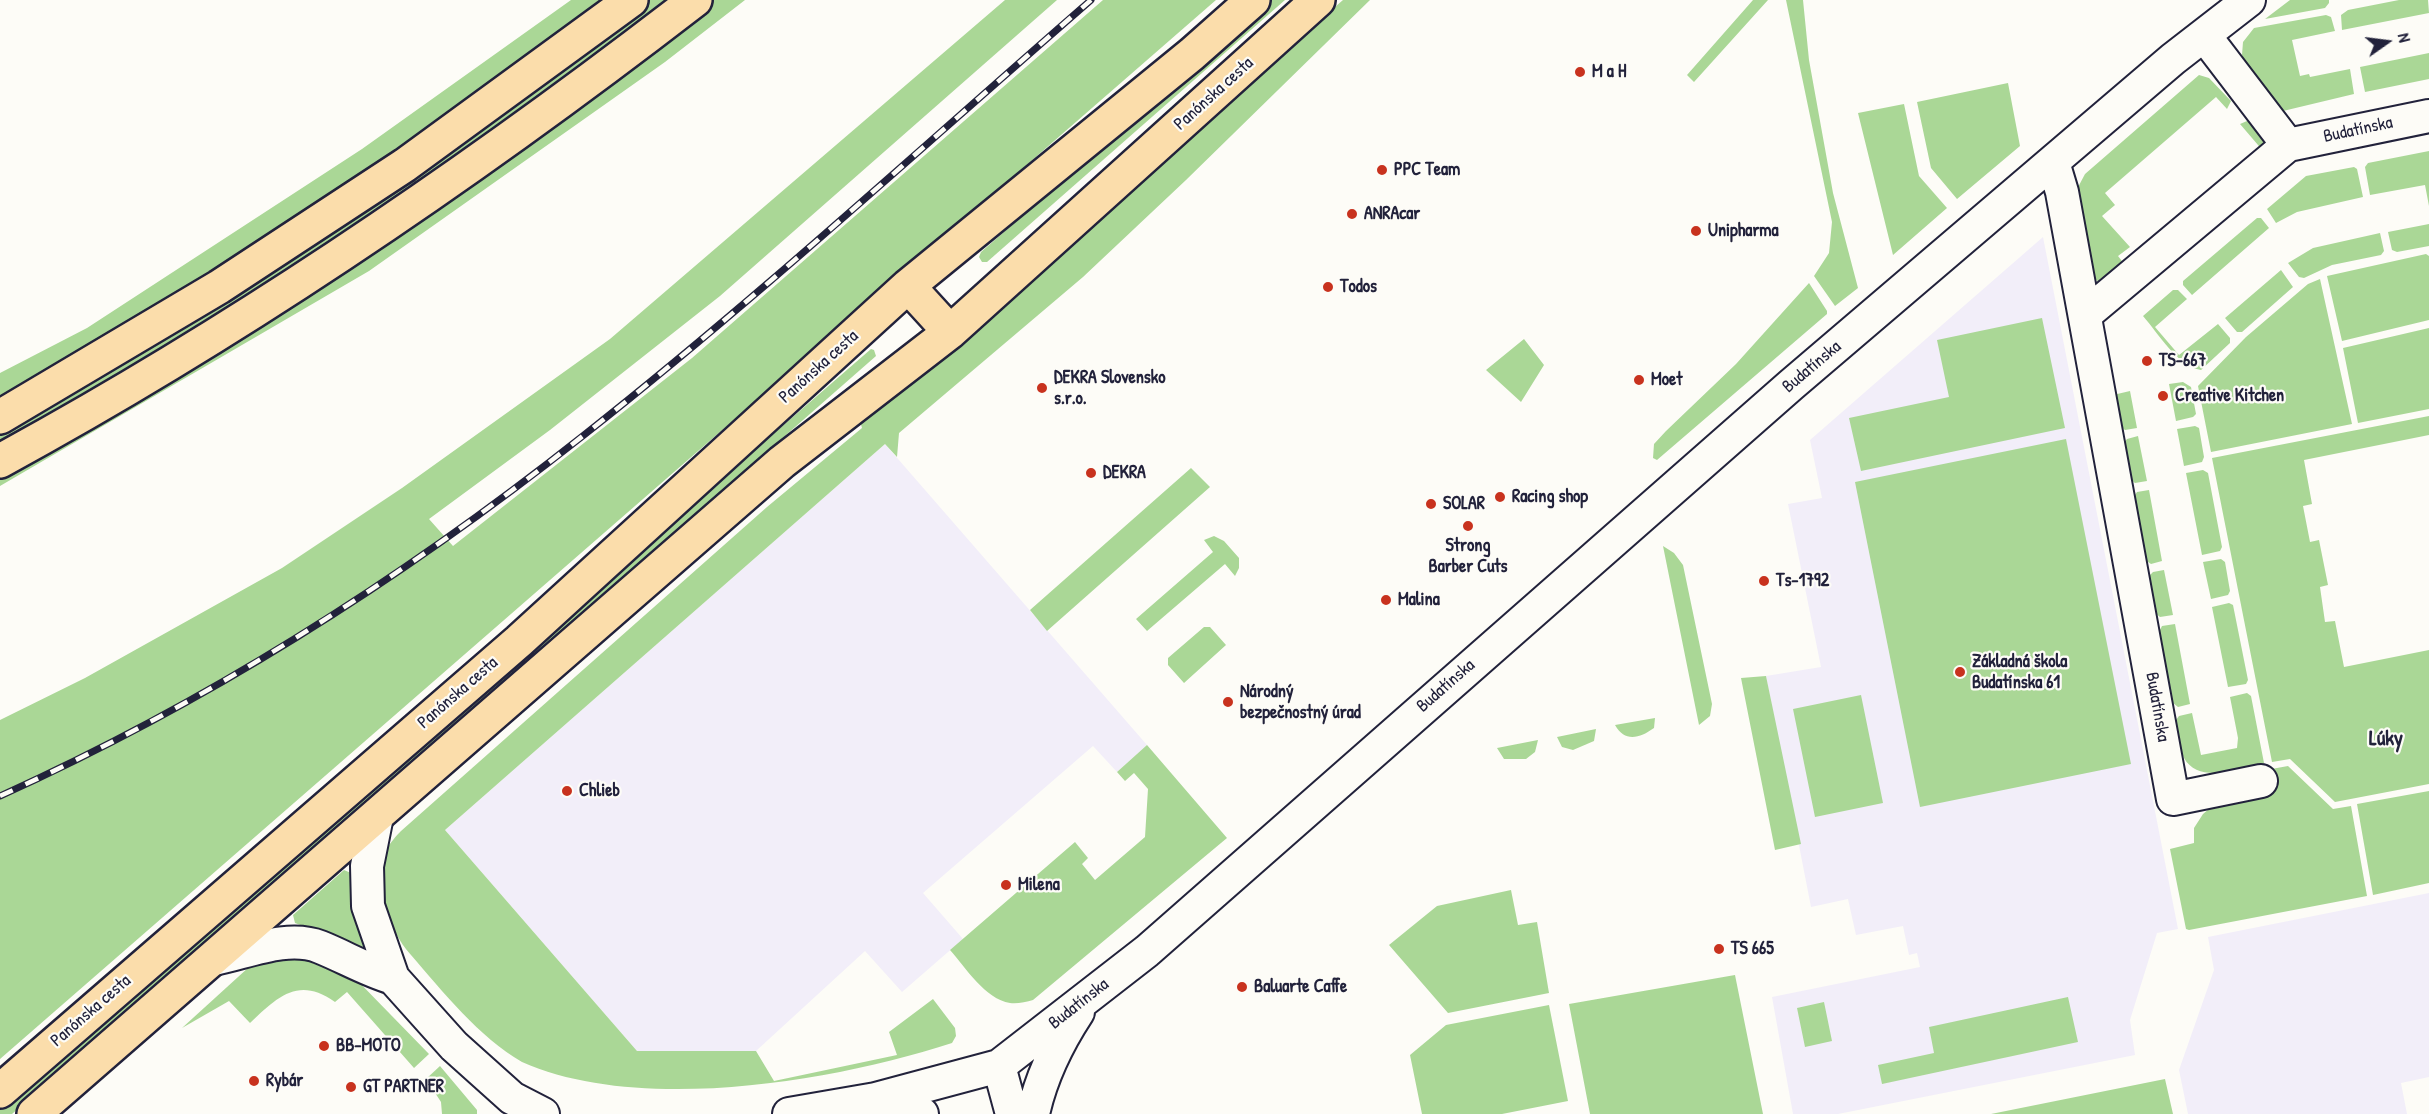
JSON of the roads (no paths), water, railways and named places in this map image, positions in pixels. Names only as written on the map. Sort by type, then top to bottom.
[{"type":"main road","points":[[0,417],[219,287],[376,184],[631,0]]},
{"type":"main road","points":[[0,461],[242,319],[433,192],[604,70],[695,0]]},
{"type":"main road","name":"Panónska cesta","points":[[0,1091],[519,641],[908,286],[1253,0]]},
{"type":"main road","name":"Panónska cesta","points":[[34,1114],[782,462],[950,332],[1318,0]]},
{"type":"main road","points":[[908,286],[950,332]]},
{"type":"street","name":"Budatínska","points":[[789,1114],[876,1099],[999,1066],[1147,951],[1649,508],[2053,162],[2249,0]]},
{"type":"street","points":[[2204,35],[2288,145]]},
{"type":"street","name":"Budatínska","points":[[2085,315],[2288,145],[2429,116]]},
{"type":"street","name":"Budatínska","points":[[2053,162],[2062,192],[2173,799],[2261,781]]},
{"type":"street","points":[[377,816],[367,866],[368,906],[393,978],[462,1053],[512,1098],[543,1114]]},
{"type":"street","points":[[214,959],[293,943],[318,946],[364,970],[393,978]]},
{"type":"street","points":[[1033,1114],[1038,1091],[1050,1060],[1089,996]]},
{"type":"street","points":[[999,1066],[1012,1114]]},
{"type":"street","points":[[876,1099],[922,1114]]},
{"type":"railway","points":[[0,796],[154,720],[229,678],[303,633],[447,538],[649,383],[840,220],[1091,0]]},
{"type":"place","name":"M a H","points":[[1580,72]]},
{"type":"place","name":"PPC Team","points":[[1382,170]]},
{"type":"place","name":"ANRAcar","points":[[1352,214]]},
{"type":"place","name":"Unipharma","points":[[1696,231]]},
{"type":"place","name":"Todos","points":[[1328,287]]},
{"type":"place","name":"TS-667","points":[[2147,361]]},
{"type":"place","name":"Moet","points":[[1639,380]]},
{"type":"place","name":"DEKRA Slovensko s.r.o.","points":[[1042,388]]},
{"type":"place","name":"Creative Kitchen","points":[[2163,396]]},
{"type":"place","name":"DEKRA","points":[[1091,473]]},
{"type":"place","name":"Racing shop","points":[[1500,497]]},
{"type":"place","name":"SOLAR","points":[[1431,504]]},
{"type":"place","name":"Strong Barber Cuts","points":[[1468,526]]},
{"type":"place","name":"Ts-1792","points":[[1764,581]]},
{"type":"place","name":"Malina","points":[[1386,600]]},
{"type":"place","name":"Základná škola Budatínska 61","points":[[1960,672]]},
{"type":"place","name":"Národný bezpečnostný úrad","points":[[1228,702]]},
{"type":"place","name":"Chlieb","points":[[567,791]]},
{"type":"place","name":"Milena","points":[[1006,885]]},
{"type":"place","name":"TS 665","points":[[1719,949]]},
{"type":"place","name":"Baluarte Caffe","points":[[1242,987]]},
{"type":"place","name":"BB-MOTO","points":[[324,1046]]},
{"type":"place","name":"Rybár","points":[[254,1081]]},
{"type":"place","name":"GT PARTNER","points":[[351,1087]]},
{"type":"district","name":"Lúky","points":[[2386,739]]}]
